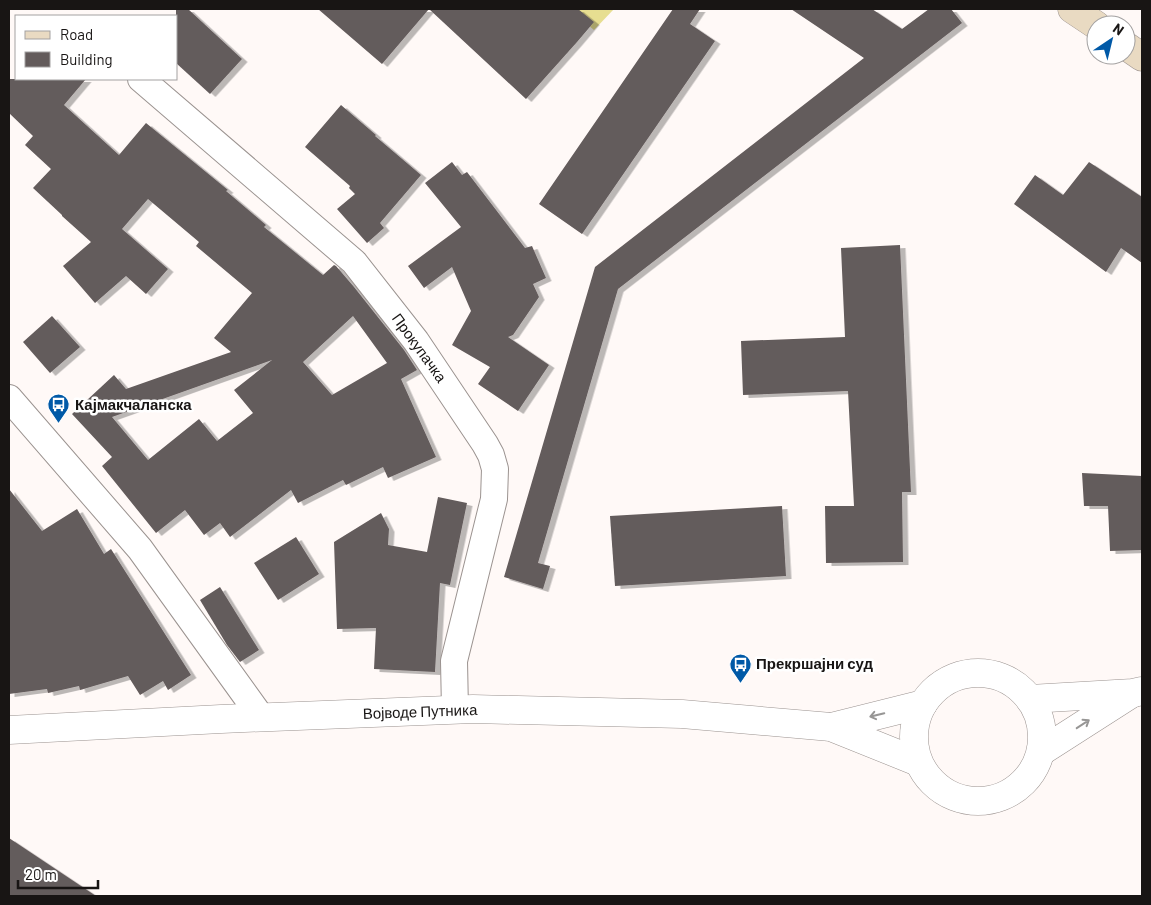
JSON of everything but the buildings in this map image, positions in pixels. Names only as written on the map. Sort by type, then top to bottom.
[{"type":"main road","points":[[1072,9],[1086,18]]},
{"type":"street","name":"Прокупачка","points":[[142,80],[354,262],[416,341],[491,455],[495,469],[494,499],[454,661],[455,710]]},
{"type":"street","points":[[9,398],[140,548],[261,717]]},
{"type":"street","points":[[975,673],[991,674],[1006,679],[1030,699],[1037,711],[1041,724],[1043,737],[1042,751],[1031,774],[1013,792],[988,802],[963,800],[946,794],[924,773],[918,762],[914,742],[915,722],[923,704],[945,682],[975,673]]},
{"type":"street","points":[[1030,699],[1138,692]]},
{"type":"street","points":[[1042,751],[1138,692]]},
{"type":"street","name":"Војводе Путника","points":[[831,727],[923,704]]},
{"type":"street","name":"Војводе Путника","points":[[9,730],[261,717],[455,710],[682,714],[831,727],[918,762]]},
{"type":"shaded area","points":[[569,9],[614,9],[594,30]]},
{"type":"place","name":"Кајмакчаланска","points":[[59,424]]},
{"type":"place","name":"Прекршајни суд","points":[[740,683]]}]
